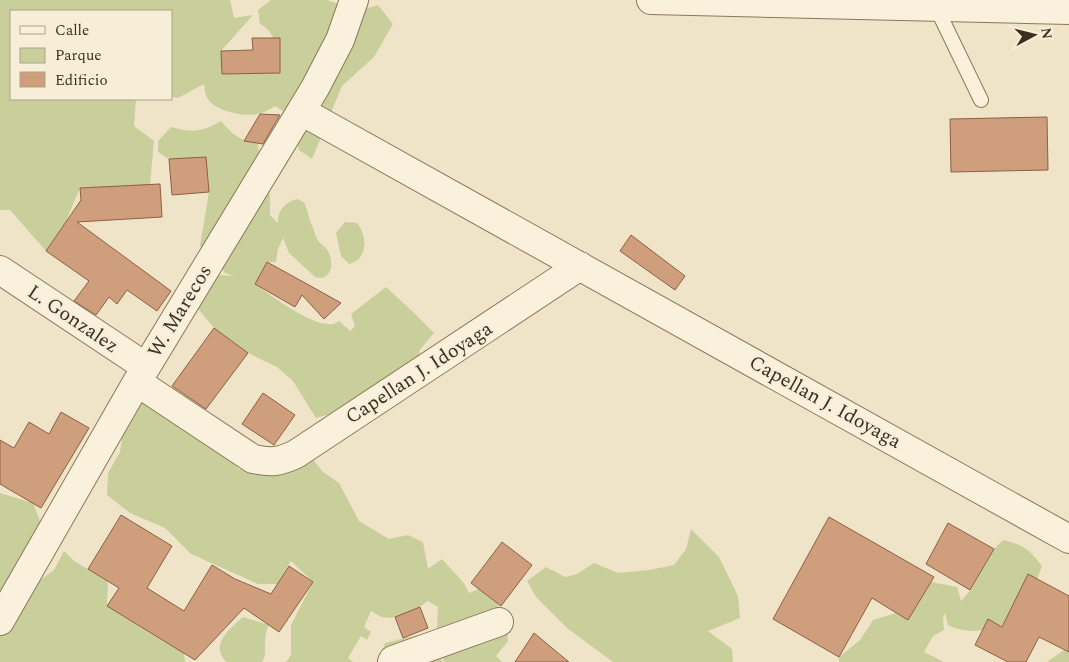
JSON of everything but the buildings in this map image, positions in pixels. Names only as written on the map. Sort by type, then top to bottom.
[{"type":"street","name":"W. Marecos","points":[[0,621],[141,375],[315,88],[340,40],[354,0]]},
{"type":"street","points":[[651,0],[1069,10]]},
{"type":"street","name":"Capellan J. Idoyaga","points":[[301,111],[1069,539]]},
{"type":"street","name":"Capellan J. Idoyaga","points":[[282,461],[296,454],[580,266]]},
{"type":"street","name":"L. Gonzalez","points":[[0,270],[254,459],[268,462],[282,461]]},
{"type":"street","points":[[392,662],[393,660],[499,622]]},
{"type":"lane","points":[[936,7],[981,100]]},
{"type":"green space","points":[[0,0],[230,0],[234,18],[253,15],[221,51],[249,68],[271,73],[280,73],[276,45],[270,33],[260,24],[258,10],[271,0],[327,0],[358,11],[378,5],[393,24],[374,57],[342,86],[312,159],[299,150],[289,115],[275,106],[265,112],[252,115],[228,112],[209,101],[205,94],[204,84],[178,98],[172,97],[172,10],[10,10],[10,100],[136,100],[134,126],[154,141],[150,185],[80,188],[66,221],[46,251],[10,210],[0,210]]},
{"type":"green space","points":[[221,121],[237,136],[246,141],[258,143],[259,153],[256,162],[270,196],[270,215],[278,223],[280,211],[285,205],[297,199],[304,202],[316,238],[330,256],[331,266],[328,274],[325,277],[315,277],[289,253],[283,238],[278,249],[276,262],[267,262],[255,284],[303,316],[324,324],[333,324],[339,321],[350,331],[355,326],[351,314],[386,287],[434,333],[419,351],[422,364],[334,413],[316,418],[293,381],[277,367],[248,353],[214,328],[198,309],[204,291],[220,275],[234,276],[225,273],[213,256],[200,246],[209,192],[206,157],[169,159],[158,152],[158,141],[171,127],[191,131],[203,129]]},
{"type":"green space","points":[[345,222],[357,223],[361,228],[364,241],[363,253],[360,258],[349,264],[341,256],[336,233]]},
{"type":"green space","points":[[140,403],[157,407],[222,452],[239,469],[264,472],[311,457],[323,472],[339,483],[359,521],[389,539],[408,535],[423,542],[428,569],[442,559],[463,582],[469,593],[479,589],[491,592],[503,615],[507,634],[508,641],[496,656],[502,662],[444,662],[433,638],[437,629],[438,607],[428,601],[413,611],[400,616],[382,617],[371,611],[364,627],[371,632],[367,640],[361,636],[348,658],[353,662],[286,662],[291,655],[291,625],[313,582],[291,561],[277,584],[258,584],[191,554],[165,528],[130,513],[107,495],[108,473],[120,452],[125,417]]},
{"type":"green space","points":[[0,493],[33,503],[47,539],[35,584],[54,570],[64,551],[74,561],[108,581],[107,606],[166,643],[182,633],[185,662],[0,662]]},
{"type":"green space","points":[[691,529],[719,557],[738,596],[740,618],[708,631],[732,649],[733,662],[613,662],[567,628],[536,597],[527,581],[546,567],[565,577],[577,574],[594,563],[618,573],[674,565],[686,549]]},
{"type":"green space","points":[[1003,540],[1026,548],[1042,566],[1036,582],[1013,622],[973,631],[957,629],[948,625],[945,613],[943,618],[944,630],[933,636],[924,652],[944,662],[839,662],[839,657],[860,640],[873,620],[896,613],[908,620],[931,582],[957,587],[961,601],[971,590],[994,549]]},
{"type":"green space","points":[[243,617],[269,625],[262,662],[226,662],[221,654],[221,641]]},
{"type":"green space","points":[[422,634],[443,662],[397,662],[381,655],[385,643]]},
{"type":"green space","points":[[1069,644],[1069,662],[1047,662],[1064,650]]}]
